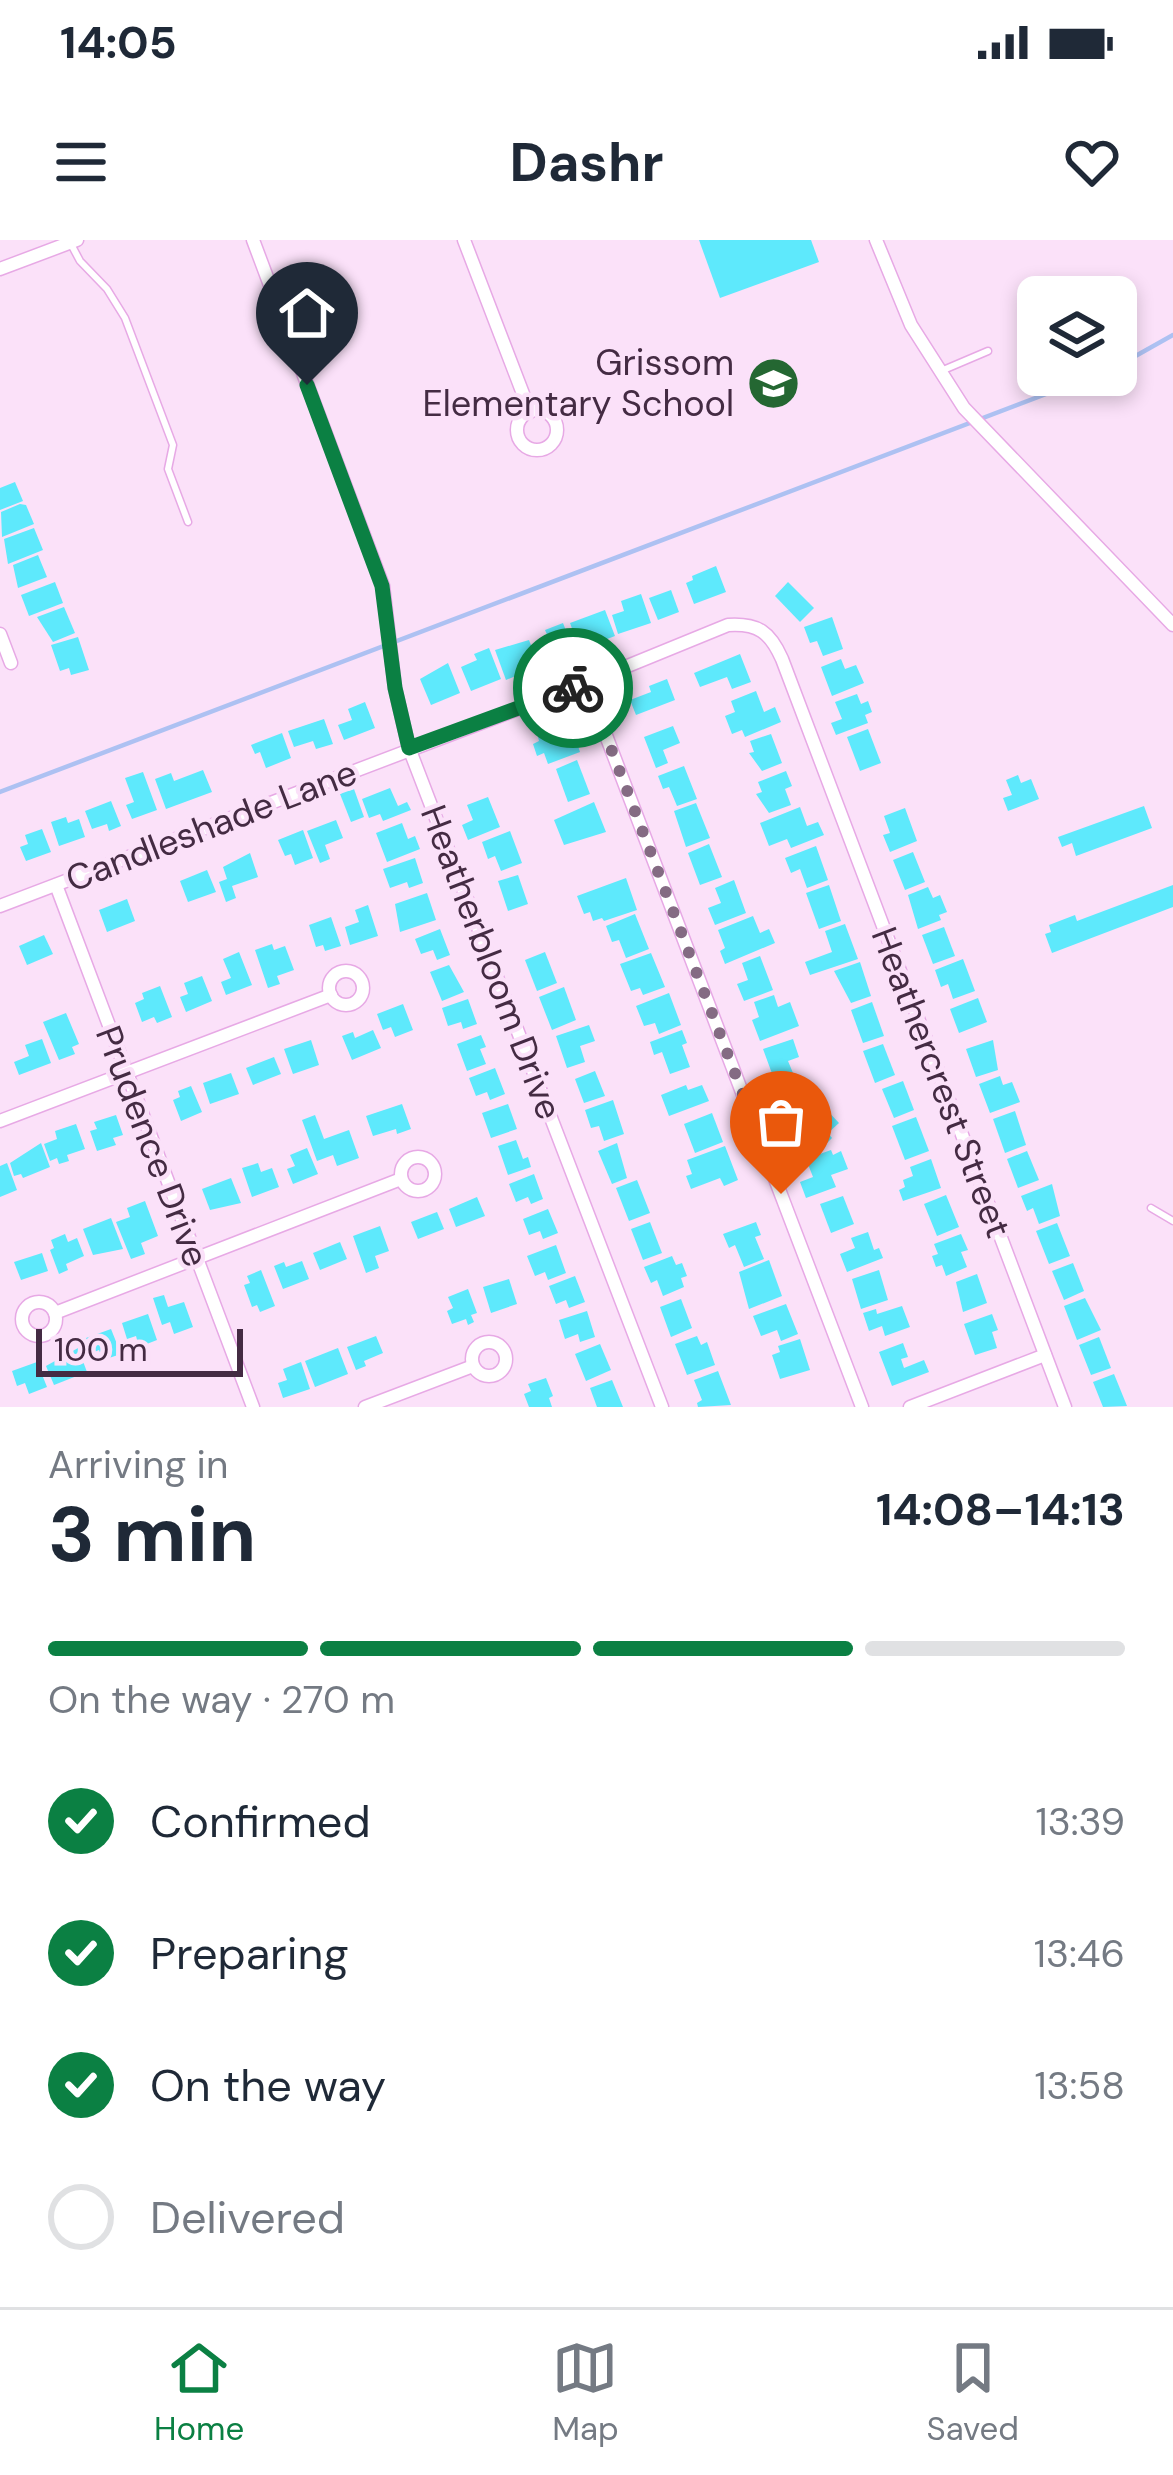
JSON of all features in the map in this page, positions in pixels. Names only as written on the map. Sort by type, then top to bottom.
[{"type":"street","name":"Heatherbloom Drive","points":[[253,240],[374,559],[409,748],[662,1407]]},
{"type":"street","points":[[464,240],[530,412]]},
{"type":"street","points":[[876,240],[911,325],[964,408],[1173,625]]},
{"type":"street","points":[[0,269],[73,241]]},
{"type":"street","name":"Candleshade Lane","points":[[0,906],[728,625],[752,624],[772,637],[819,757]]},
{"type":"street","points":[[0,634],[11,663]]},
{"type":"street","points":[[586,683],[862,1407]]},
{"type":"street","name":"Heathercrest Street","points":[[819,757],[1065,1407]]},
{"type":"street","name":"Prudence Drive","points":[[56,885],[253,1407]]},
{"type":"street","points":[[0,1121],[331,995]]},
{"type":"street","points":[[55,1313],[401,1180]]},
{"type":"street","points":[[910,1407],[1045,1355]]},
{"type":"street","points":[[365,1407],[473,1366]]},
{"type":"lane","points":[[73,241],[80,261],[117,302],[125,318],[173,445],[168,469],[188,522]]},
{"type":"lane","points":[[938,372],[988,351]]},
{"type":"lane","points":[[1151,1208],[1173,1221]]},
{"type":"building","points":[[699,240],[811,240],[819,262],[720,298]]},
{"type":"building","points":[[15,482],[23,501],[0,510],[0,488]]},
{"type":"building","points":[[26,505],[34,524],[2,537],[1,512]]},
{"type":"building","points":[[34,528],[43,550],[8,564],[4,539]]},
{"type":"building","points":[[38,555],[47,577],[18,588],[13,565]]},
{"type":"building","points":[[716,566],[726,592],[694,604],[686,583]]},
{"type":"building","points":[[55,582],[63,603],[29,616],[21,595]]},
{"type":"building","points":[[788,582],[814,608],[800,622],[775,596]]},
{"type":"building","points":[[671,590],[679,612],[658,620],[649,598]]},
{"type":"building","points":[[641,594],[651,623],[618,634],[612,615],[624,611],[621,601]]},
{"type":"building","points":[[64,607],[75,633],[53,642],[37,617]]},
{"type":"building","points":[[605,610],[615,636],[594,644],[598,656],[584,662],[570,623]]},
{"type":"building","points":[[832,617],[843,649],[823,656],[817,641],[810,643],[804,627]]},
{"type":"building","points":[[563,623],[574,651],[543,663],[536,644],[549,639],[545,630]]},
{"type":"building","points":[[78,637],[89,670],[71,675],[69,668],[60,671],[51,645]]},
{"type":"building","points":[[529,640],[539,666],[506,680],[495,650]]},
{"type":"building","points":[[489,648],[501,679],[471,691],[461,667]]},
{"type":"building","points":[[740,654],[751,682],[732,689],[727,677],[700,687],[694,673]]},
{"type":"building","points":[[841,659],[845,669],[856,665],[864,683],[832,696],[821,667]]},
{"type":"building","points":[[448,663],[460,693],[431,705],[420,679]]},
{"type":"building","points":[[667,679],[675,700],[636,715],[630,700]]},
{"type":"building","points":[[756,691],[764,712],[775,707],[781,722],[745,737],[742,730],[732,734],[725,716],[735,712],[731,701]]},
{"type":"building","points":[[857,694],[861,704],[868,701],[872,712],[865,715],[868,723],[836,735],[831,723],[842,719],[835,702]]},
{"type":"building","points":[[365,702],[375,728],[344,740],[338,725],[352,720],[348,709]]},
{"type":"building","points":[[324,719],[333,744],[316,749],[313,741],[294,747],[288,731]]},
{"type":"building","points":[[564,723],[570,739],[564,744],[576,740],[580,752],[548,764],[544,753],[537,756],[533,744],[539,741],[537,733]]},
{"type":"building","points":[[673,726],[680,743],[663,750],[668,763],[656,768],[644,737]]},
{"type":"building","points":[[868,729],[881,763],[860,771],[847,737]]},
{"type":"building","points":[[282,733],[291,758],[266,768],[260,752],[255,754],[251,745]]},
{"type":"building","points":[[771,734],[782,763],[762,771],[749,753],[754,752],[750,741]]},
{"type":"building","points":[[577,760],[590,794],[568,802],[556,769]]},
{"type":"building","points":[[684,766],[697,799],[677,806],[658,776]]},
{"type":"building","points":[[203,770],[212,792],[166,809],[155,779],[171,773],[174,781]]},
{"type":"building","points":[[786,771],[792,786],[785,789],[791,805],[769,813],[756,794],[762,792],[758,782]]},
{"type":"building","points":[[143,772],[157,810],[132,819],[126,805],[134,802],[125,778]]},
{"type":"building","points":[[1018,775],[1021,783],[1031,779],[1039,799],[1008,811],[1003,798],[1012,795],[1006,780]]},
{"type":"building","points":[[390,788],[398,806],[407,802],[411,810],[383,821],[380,814],[369,818],[362,799]]},
{"type":"building","points":[[354,789],[364,817],[351,822],[340,794]]},
{"type":"building","points":[[488,797],[500,827],[468,840],[462,825],[473,820],[467,805]]},
{"type":"building","points":[[111,801],[121,826],[109,831],[107,824],[92,829],[85,811]]},
{"type":"building","points":[[594,802],[606,832],[564,845],[554,820]]},
{"type":"building","points":[[696,803],[710,838],[686,847],[674,811]]},
{"type":"building","points":[[1144,806],[1152,828],[1076,856],[1072,843],[1062,847],[1058,837]]},
{"type":"building","points":[[800,807],[807,826],[818,822],[824,835],[791,848],[787,839],[769,846],[760,823]]},
{"type":"building","points":[[905,808],[917,841],[890,852],[883,835],[890,833],[884,816]]},
{"type":"building","points":[[66,817],[68,823],[79,819],[85,837],[59,846],[51,822]]},
{"type":"building","points":[[336,820],[343,838],[325,845],[330,859],[320,863],[307,831]]},
{"type":"building","points":[[402,823],[408,839],[415,836],[420,849],[387,862],[376,833]]},
{"type":"building","points":[[42,829],[51,852],[26,861],[20,847],[28,844],[25,835]]},
{"type":"building","points":[[303,830],[313,858],[295,865],[278,840]]},
{"type":"building","points":[[510,831],[522,863],[501,871],[495,856],[488,859],[482,842]]},
{"type":"building","points":[[709,844],[722,877],[700,885],[688,853]]},
{"type":"building","points":[[816,846],[828,880],[807,888],[800,869],[791,873],[785,858]]},
{"type":"building","points":[[913,852],[925,882],[905,890],[893,860]]},
{"type":"building","points":[[250,853],[258,877],[232,886],[236,898],[226,902],[219,882],[227,879],[223,867]]},
{"type":"building","points":[[415,858],[423,883],[390,888],[383,869]]},
{"type":"building","points":[[207,870],[216,892],[188,902],[180,881]]},
{"type":"building","points":[[518,875],[528,904],[508,911],[498,881]]},
{"type":"building","points":[[626,878],[637,910],[604,921],[593,921],[590,912],[584,914],[577,896]]},
{"type":"building","points":[[734,880],[746,913],[715,925],[708,908],[721,903],[715,888]]},
{"type":"building","points":[[829,885],[841,921],[819,929],[806,893]]},
{"type":"building","points":[[1173,885],[1173,907],[1052,953],[1045,934],[1051,932],[1049,925],[1075,915],[1077,921]]},
{"type":"building","points":[[928,887],[933,898],[940,895],[947,912],[939,915],[941,920],[918,929],[908,895]]},
{"type":"building","points":[[427,893],[436,920],[400,932],[395,904]]},
{"type":"building","points":[[127,899],[135,921],[107,932],[99,910]]},
{"type":"building","points":[[368,905],[378,936],[350,945],[345,927],[359,922],[355,910]]},
{"type":"building","points":[[635,914],[649,949],[626,958],[619,940],[612,942],[606,926]]},
{"type":"building","points":[[753,916],[760,933],[769,929],[775,943],[725,964],[718,930]]},
{"type":"building","points":[[331,917],[341,946],[325,951],[323,945],[316,947],[309,925]]},
{"type":"building","points":[[845,924],[858,959],[810,975],[805,962],[832,952],[825,931]]},
{"type":"building","points":[[944,927],[955,956],[933,964],[922,935]]},
{"type":"building","points":[[440,929],[450,955],[437,960],[433,950],[421,954],[415,939]]},
{"type":"building","points":[[44,935],[53,954],[27,965],[19,946]]},
{"type":"building","points":[[272,944],[274,950],[285,946],[294,970],[277,976],[280,984],[268,988],[255,950]]},
{"type":"building","points":[[239,952],[252,985],[226,995],[221,982],[231,978],[223,959]]},
{"type":"building","points":[[545,952],[557,983],[537,991],[525,960]]},
{"type":"building","points":[[651,953],[665,987],[643,995],[640,988],[631,991],[620,964]]},
{"type":"building","points":[[760,956],[773,990],[744,1001],[737,984],[748,980],[742,963]]},
{"type":"building","points":[[963,959],[975,991],[953,999],[948,984],[941,987],[935,970]]},
{"type":"building","points":[[860,962],[871,996],[851,1003],[834,971]]},
{"type":"building","points":[[449,965],[464,992],[442,1001],[430,972]]},
{"type":"building","points":[[202,976],[212,1001],[186,1012],[180,997],[188,994],[184,983]]},
{"type":"building","points":[[160,986],[172,1017],[142,1022],[135,1003],[144,999],[142,993]]},
{"type":"building","points":[[564,987],[576,1020],[552,1030],[539,997]]},
{"type":"building","points":[[669,993],[681,1025],[659,1034],[655,1023],[644,1026],[636,1006]]},
{"type":"building","points":[[774,995],[778,1007],[790,1002],[799,1026],[760,1041],[752,1020],[759,1017],[754,1002]]},
{"type":"building","points":[[978,998],[987,1022],[959,1033],[950,1009]]},
{"type":"building","points":[[468,999],[477,1024],[463,1029],[461,1022],[448,1026],[442,1008]]},
{"type":"building","points":[[872,1002],[884,1036],[863,1043],[851,1010]]},
{"type":"building","points":[[403,1004],[413,1030],[395,1037],[391,1027],[383,1030],[377,1014]]},
{"type":"building","points":[[66,1013],[79,1044],[72,1047],[75,1054],[59,1060],[43,1022]]},
{"type":"building","points":[[589,1025],[595,1041],[580,1046],[585,1062],[567,1068],[556,1036]]},
{"type":"building","points":[[373,1030],[381,1048],[352,1060],[342,1036],[353,1032],[355,1038]]},
{"type":"building","points":[[682,1030],[690,1067],[670,1074],[662,1052],[654,1055],[650,1042]]},
{"type":"building","points":[[481,1035],[486,1064],[467,1071],[457,1044]]},
{"type":"building","points":[[42,1039],[51,1063],[19,1075],[14,1062],[29,1056],[25,1045]]},
{"type":"building","points":[[793,1039],[799,1057],[788,1061],[793,1073],[774,1079],[763,1049]]},
{"type":"building","points":[[311,1040],[319,1065],[293,1074],[284,1049]]},
{"type":"building","points":[[993,1040],[998,1070],[976,1077],[966,1049]]},
{"type":"building","points":[[883,1044],[895,1075],[875,1083],[863,1051]]},
{"type":"building","points":[[274,1057],[281,1074],[253,1085],[246,1068]]},
{"type":"building","points":[[495,1068],[505,1094],[490,1100],[487,1092],[476,1096],[469,1078]]},
{"type":"building","points":[[595,1071],[605,1096],[584,1103],[575,1079]]},
{"type":"building","points":[[231,1073],[239,1094],[210,1104],[203,1083]]},
{"type":"building","points":[[1000,1076],[1003,1085],[1012,1082],[1020,1102],[990,1113],[979,1084]]},
{"type":"building","points":[[903,1081],[914,1110],[894,1118],[882,1089]]},
{"type":"building","points":[[806,1084],[815,1106],[788,1116],[782,1101],[789,1098],[786,1091]]},
{"type":"building","points":[[686,1085],[688,1090],[702,1085],[709,1101],[669,1116],[661,1095]]},
{"type":"building","points":[[191,1086],[202,1112],[181,1121],[173,1100],[180,1097],[178,1091]]},
{"type":"building","points":[[613,1100],[624,1134],[604,1141],[599,1126],[591,1128],[585,1110]]},
{"type":"building","points":[[402,1104],[411,1129],[373,1136],[366,1116]]},
{"type":"building","points":[[508,1104],[517,1129],[491,1138],[482,1113]]},
{"type":"building","points":[[825,1108],[839,1123],[819,1151],[813,1145],[807,1152],[796,1141],[806,1131],[798,1123],[809,1112],[816,1118]]},
{"type":"building","points":[[1015,1111],[1026,1145],[1005,1153],[993,1119]]},
{"type":"building","points":[[712,1113],[723,1142],[695,1153],[684,1124]]},
{"type":"building","points":[[116,1115],[123,1135],[113,1138],[116,1145],[97,1151],[90,1131],[97,1129],[94,1122]]},
{"type":"building","points":[[315,1115],[324,1139],[349,1130],[359,1158],[337,1166],[333,1155],[317,1161],[302,1120]]},
{"type":"building","points":[[916,1117],[929,1151],[905,1160],[892,1126]]},
{"type":"building","points":[[76,1124],[85,1149],[67,1155],[69,1161],[50,1161],[44,1144],[57,1139],[55,1131]]},
{"type":"building","points":[[516,1140],[531,1167],[508,1175],[498,1146]]},
{"type":"building","points":[[41,1143],[50,1167],[23,1178],[14,1176],[10,1163]]},
{"type":"building","points":[[617,1143],[627,1178],[612,1184],[598,1151]]},
{"type":"building","points":[[725,1146],[738,1180],[724,1186],[720,1178],[691,1189],[687,1160]]},
{"type":"building","points":[[307,1148],[318,1174],[293,1184],[287,1169],[295,1166],[290,1155]]},
{"type":"building","points":[[831,1150],[833,1155],[841,1151],[848,1169],[831,1175],[836,1187],[806,1198],[800,1182],[813,1177],[806,1159]]},
{"type":"building","points":[[1027,1151],[1039,1180],[1018,1188],[1007,1159]]},
{"type":"building","points":[[931,1159],[941,1188],[903,1201],[899,1190],[905,1187],[903,1180],[913,1176],[910,1167]]},
{"type":"building","points":[[7,1163],[17,1190],[0,1197],[0,1166]]},
{"type":"building","points":[[258,1163],[261,1172],[272,1168],[279,1187],[252,1197],[242,1168]]},
{"type":"building","points":[[534,1174],[543,1199],[531,1204],[528,1197],[516,1202],[509,1184]]},
{"type":"building","points":[[231,1178],[241,1203],[210,1210],[202,1189]]},
{"type":"building","points":[[637,1180],[650,1213],[629,1221],[616,1188]]},
{"type":"building","points":[[1052,1184],[1060,1216],[1039,1224],[1033,1208],[1027,1211],[1021,1196]]},
{"type":"building","points":[[946,1195],[959,1227],[937,1236],[924,1204]]},
{"type":"building","points":[[843,1196],[854,1224],[831,1233],[820,1204]]},
{"type":"building","points":[[477,1197],[485,1216],[456,1227],[449,1209]]},
{"type":"building","points":[[145,1201],[158,1236],[141,1243],[145,1254],[131,1259],[116,1222],[130,1217],[127,1208]]},
{"type":"building","points":[[548,1209],[558,1233],[543,1239],[540,1231],[529,1235],[523,1219]]},
{"type":"building","points":[[437,1212],[444,1229],[418,1239],[411,1222]]},
{"type":"building","points":[[111,1218],[123,1249],[93,1255],[83,1229]]},
{"type":"building","points":[[650,1222],[662,1253],[643,1260],[631,1229]]},
{"type":"building","points":[[756,1222],[761,1235],[755,1237],[764,1259],[744,1267],[735,1245],[729,1248],[723,1234]]},
{"type":"building","points":[[1057,1223],[1070,1256],[1049,1264],[1036,1231]]},
{"type":"building","points":[[380,1226],[389,1251],[375,1256],[379,1268],[366,1273],[353,1236]]},
{"type":"building","points":[[868,1232],[874,1250],[879,1248],[883,1258],[847,1272],[840,1254],[855,1248],[851,1238]]},
{"type":"building","points":[[65,1234],[68,1242],[77,1238],[84,1256],[66,1264],[68,1270],[59,1274],[51,1240]]},
{"type":"building","points":[[961,1234],[968,1250],[961,1252],[967,1267],[946,1276],[942,1265],[936,1267],[934,1244]]},
{"type":"building","points":[[340,1242],[347,1259],[320,1270],[313,1253]]},
{"type":"building","points":[[556,1245],[566,1273],[548,1280],[545,1272],[535,1276],[527,1256]]},
{"type":"building","points":[[42,1253],[48,1271],[21,1280],[14,1262]]},
{"type":"building","points":[[672,1256],[676,1265],[682,1263],[687,1276],[681,1278],[684,1287],[663,1296],[657,1280],[651,1283],[644,1267]]},
{"type":"building","points":[[769,1260],[782,1296],[749,1309],[739,1272]]},
{"type":"building","points":[[302,1261],[309,1279],[283,1289],[274,1266]]},
{"type":"building","points":[[1073,1263],[1084,1291],[1064,1300],[1052,1271]]},
{"type":"building","points":[[261,1270],[275,1306],[260,1312],[257,1305],[252,1307],[244,1285],[250,1283],[247,1276]]},
{"type":"building","points":[[879,1270],[888,1300],[861,1309],[852,1279]]},
{"type":"building","points":[[977,1274],[987,1303],[963,1312],[956,1282]]},
{"type":"building","points":[[575,1276],[585,1302],[569,1308],[566,1300],[556,1304],[549,1286]]},
{"type":"building","points":[[509,1279],[517,1304],[491,1313],[483,1287]]},
{"type":"building","points":[[468,1289],[477,1313],[471,1315],[474,1322],[468,1325],[466,1319],[452,1324],[448,1297]]},
{"type":"building","points":[[164,1295],[168,1307],[184,1302],[193,1327],[174,1334],[170,1322],[162,1325],[153,1298]]},
{"type":"building","points":[[1085,1298],[1101,1330],[1077,1340],[1064,1306]]},
{"type":"building","points":[[681,1299],[692,1328],[671,1337],[660,1307]]},
{"type":"building","points":[[786,1304],[798,1334],[781,1341],[777,1330],[761,1336],[753,1316]]},
{"type":"building","points":[[902,1306],[910,1327],[885,1336],[882,1326],[869,1331],[863,1313]]},
{"type":"building","points":[[587,1311],[595,1337],[580,1342],[578,1334],[565,1339],[559,1320]]},
{"type":"building","points":[[148,1314],[157,1340],[139,1347],[136,1336],[127,1339],[122,1323]]},
{"type":"building","points":[[992,1314],[998,1330],[992,1332],[997,1348],[975,1355],[964,1324]]},
{"type":"building","points":[[111,1329],[121,1354],[103,1360],[99,1350],[92,1353],[86,1338]]},
{"type":"building","points":[[376,1336],[383,1353],[356,1370],[347,1347]]},
{"type":"building","points":[[697,1336],[701,1345],[707,1342],[715,1365],[687,1375],[675,1344]]},
{"type":"building","points":[[1099,1337],[1111,1368],[1091,1375],[1079,1345]]},
{"type":"building","points":[[800,1339],[810,1370],[780,1379],[772,1355],[780,1352],[778,1346]]},
{"type":"building","points":[[903,1343],[908,1357],[901,1359],[904,1368],[924,1360],[929,1372],[892,1386],[879,1352]]},
{"type":"building","points":[[600,1344],[611,1370],[586,1381],[575,1354]]},
{"type":"building","points":[[78,1348],[87,1372],[54,1385],[46,1366]]},
{"type":"building","points":[[338,1348],[348,1374],[315,1387],[305,1361]]},
{"type":"building","points":[[37,1362],[47,1387],[29,1394],[25,1383],[17,1386],[12,1371]]},
{"type":"building","points":[[301,1362],[310,1389],[283,1398],[278,1383],[287,1380],[283,1369]]},
{"type":"building","points":[[718,1371],[731,1405],[698,1407],[702,1400],[694,1380]]},
{"type":"building","points":[[1114,1374],[1127,1406],[1103,1407],[1093,1382]]},
{"type":"building","points":[[546,1378],[552,1407],[529,1407],[524,1394],[531,1391],[528,1384]]},
{"type":"building","points":[[612,1380],[623,1407],[597,1407],[590,1388]]},
{"type":"waterway","points":[[1137,355],[1173,335]]},
{"type":"waterway","points":[[0,792],[1041,396]]},
{"type":"way so far","points":[[573,688],[586,683],[781,1194]]},
{"type":"place","name":"Grissom Elementary School","points":[[773,383]]},
{"type":"route","points":[[307,385],[382,586],[400,718],[409,748],[573,688]]}]
